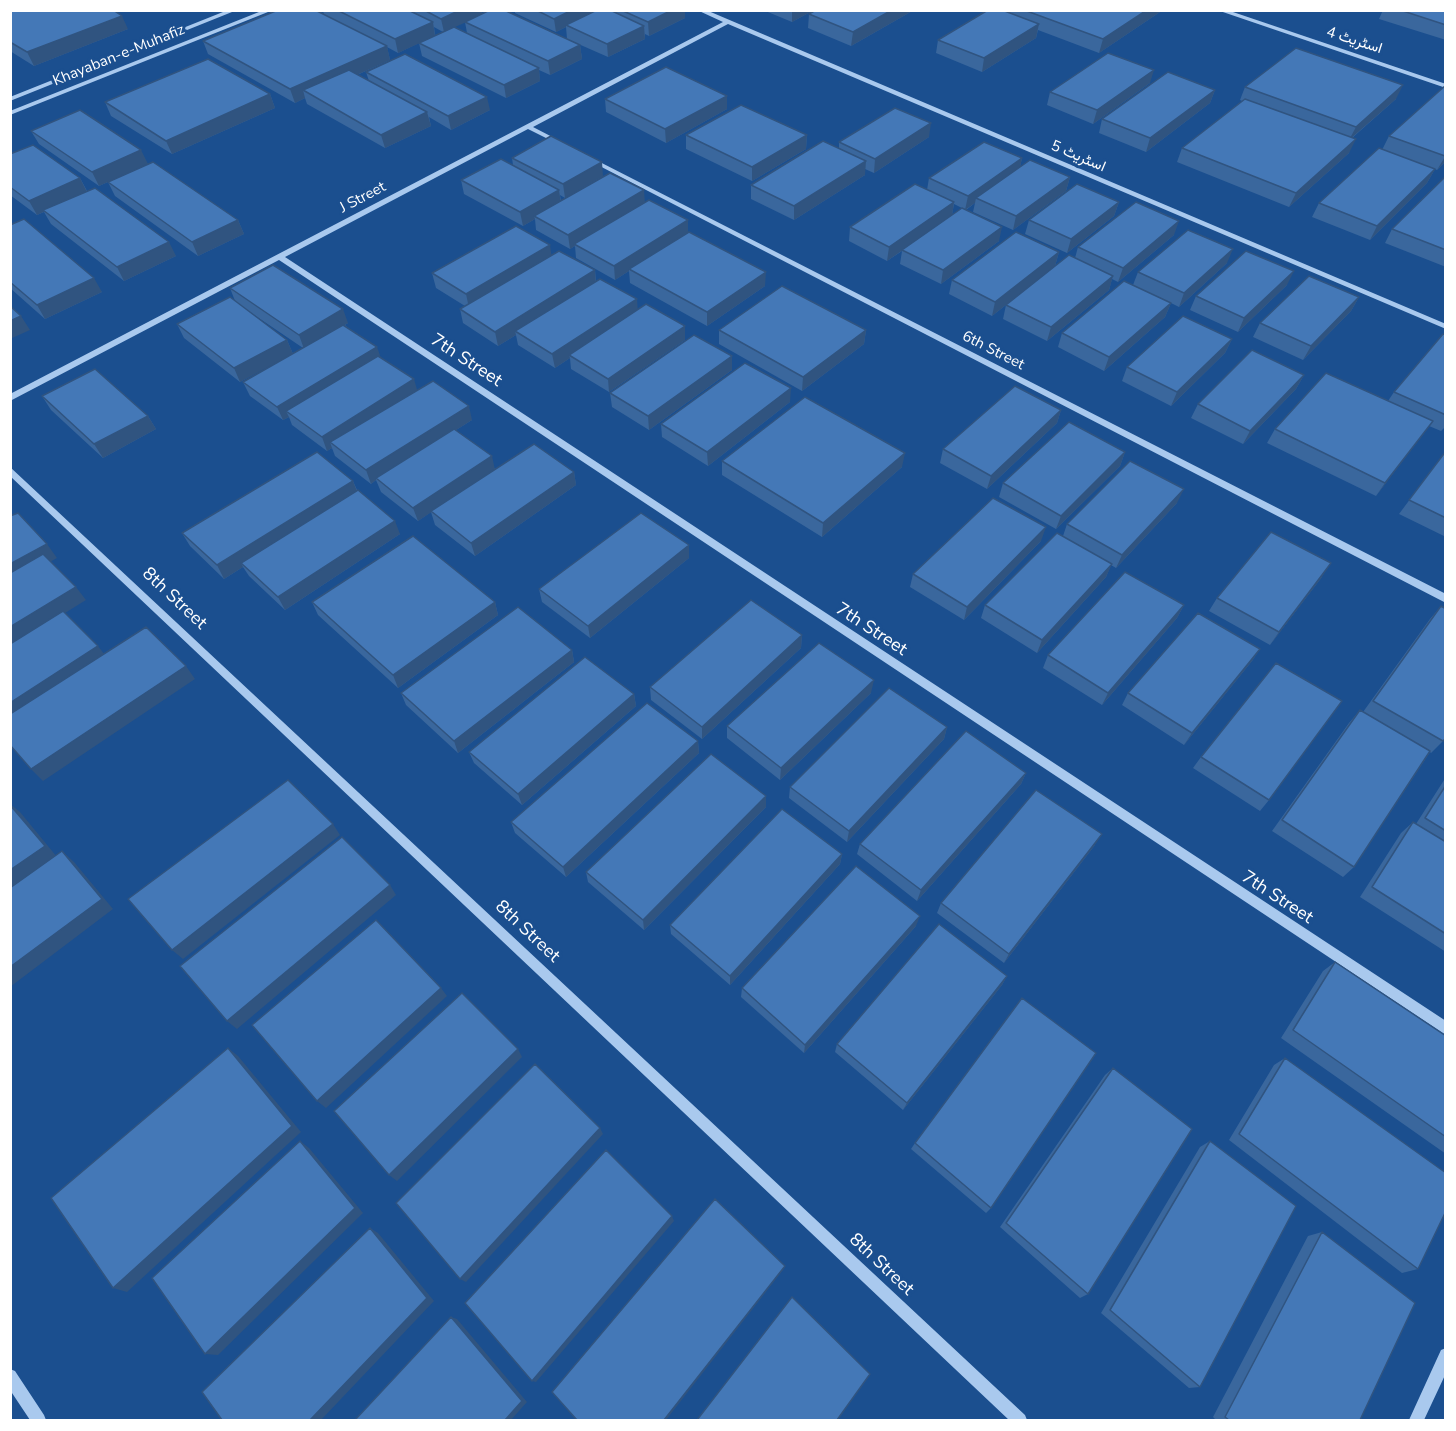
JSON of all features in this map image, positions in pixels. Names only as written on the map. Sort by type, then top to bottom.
[{"type":"street","name":"Khayaban-e-Muhafiz","points":[[10,99],[234,10]]},
{"type":"street","name":"Khayaban-e-Muhafiz","points":[[10,113],[270,10]]},
{"type":"street","name":"اسٹریٹ 5","points":[[700,10],[1446,327]]},
{"type":"street","name":"اسٹریٹ 4","points":[[1220,10],[1446,86]]},
{"type":"street","name":"J Street","points":[[10,398],[728,22]]},
{"type":"street","points":[[529,127],[571,149]]},
{"type":"street","name":"6th Street","points":[[582,154],[1446,599]]},
{"type":"street","name":"7th Street","points":[[279,257],[1446,1029]]},
{"type":"street","name":"8th Street","points":[[10,470],[1020,1420]]},
{"type":"street","points":[[1416,1420],[1446,1354]]},
{"type":"street","points":[[10,1376],[39,1420]]},
{"type":"building","points":[[10,10],[113,10],[122,16],[27,52],[10,42]]},
{"type":"building","points":[[278,10],[315,10],[387,46],[290,89],[203,41]]},
{"type":"building","points":[[337,10],[408,10],[433,22],[395,39]]},
{"type":"building","points":[[424,10],[460,10],[441,19]]},
{"type":"building","points":[[490,10],[504,10],[580,45],[548,61],[465,22]]},
{"type":"building","points":[[536,10],[572,10],[554,19]]},
{"type":"building","points":[[597,10],[610,10],[644,26],[607,44],[566,25]]},
{"type":"building","points":[[621,10],[672,10],[648,22]]},
{"type":"building","points":[[816,10],[892,10],[853,32],[809,14]]},
{"type":"building","points":[[988,10],[1002,10],[1039,24],[984,58],[938,40]]},
{"type":"building","points":[[1024,10],[1147,10],[1103,39]]},
{"type":"building","points":[[1400,10],[1446,10],[1446,25]]},
{"type":"building","points":[[454,27],[539,68],[504,85],[419,43]]},
{"type":"building","points":[[1296,48],[1403,85],[1356,127],[1245,87]]},
{"type":"building","points":[[1108,53],[1154,70],[1097,110],[1050,92]]},
{"type":"building","points":[[405,54],[487,97],[448,116],[366,72]]},
{"type":"building","points":[[208,59],[270,94],[166,141],[105,102]]},
{"type":"building","points":[[666,67],[727,96],[665,129],[605,99]]},
{"type":"building","points":[[349,70],[427,112],[381,135],[303,90]]},
{"type":"building","points":[[1168,72],[1215,90],[1150,138],[1102,119]]},
{"type":"building","points":[[1446,85],[1445,156],[1389,136]]},
{"type":"building","points":[[1245,99],[1356,139],[1296,193],[1182,148]]},
{"type":"building","points":[[741,105],[807,135],[752,167],[686,135]]},
{"type":"building","points":[[895,108],[931,123],[875,159],[839,142]]},
{"type":"building","points":[[80,110],[141,150],[92,172],[31,131]]},
{"type":"building","points":[[551,136],[602,162],[563,184],[512,158]]},
{"type":"building","points":[[823,141],[866,161],[794,206],[751,185]]},
{"type":"building","points":[[984,142],[1022,158],[968,196],[929,178]]},
{"type":"building","points":[[33,145],[80,178],[29,201],[10,187],[10,154]]},
{"type":"building","points":[[1379,148],[1435,169],[1377,226],[1319,203]]},
{"type":"building","points":[[501,159],[559,190],[520,212],[461,180]]},
{"type":"building","points":[[1030,160],[1070,177],[1016,216],[976,198]]},
{"type":"building","points":[[153,162],[238,220],[192,242],[108,182]]},
{"type":"building","points":[[610,173],[644,190],[568,235],[534,216]]},
{"type":"building","points":[[1446,176],[1446,250],[1392,229]]},
{"type":"building","points":[[915,184],[954,202],[889,247],[850,227]]},
{"type":"building","points":[[1077,184],[1119,202],[1071,239],[1029,220]]},
{"type":"building","points":[[95,188],[169,242],[117,267],[43,210]]},
{"type":"building","points":[[649,200],[688,220],[614,266],[574,244]]},
{"type":"building","points":[[1136,202],[1179,221],[1123,268],[1078,247]]},
{"type":"building","points":[[962,208],[1002,227],[943,270],[902,250]]},
{"type":"building","points":[[24,219],[94,278],[37,305],[10,282],[10,225]]},
{"type":"building","points":[[516,226],[550,245],[466,294],[432,273]]},
{"type":"building","points":[[1188,230],[1233,249],[1184,293],[1138,272]]},
{"type":"building","points":[[689,232],[766,272],[707,312],[629,269]]},
{"type":"building","points":[[1016,232],[1059,252],[995,302],[952,280]]},
{"type":"building","points":[[559,251],[595,270],[495,332],[460,309]]},
{"type":"building","points":[[1246,251],[1294,271],[1244,318],[1196,296]]},
{"type":"building","points":[[1069,255],[1113,276],[1051,327],[1006,305]]},
{"type":"building","points":[[273,265],[343,309],[299,335],[230,288]]},
{"type":"building","points":[[1309,276],[1359,297],[1311,346],[1260,323]]},
{"type":"building","points":[[600,279],[637,299],[552,354],[515,331]]},
{"type":"building","points":[[1124,281],[1171,303],[1109,357],[1062,333]]},
{"type":"building","points":[[782,286],[866,330],[803,377],[719,330]]},
{"type":"building","points":[[230,297],[287,340],[234,368],[177,324]]},
{"type":"building","points":[[646,304],[685,326],[608,379],[569,355]]},
{"type":"building","points":[[10,306],[21,316],[10,321]]},
{"type":"building","points":[[1183,316],[1232,339],[1177,392],[1127,367]]},
{"type":"building","points":[[343,325],[377,347],[277,407],[243,382]]},
{"type":"building","points":[[1443,334],[1446,335],[1446,415],[1394,392]]},
{"type":"building","points":[[694,335],[732,356],[648,416],[610,393]]},
{"type":"building","points":[[1252,350],[1304,375],[1250,431],[1198,404]]},
{"type":"building","points":[[378,356],[414,379],[322,437],[286,411]]},
{"type":"building","points":[[745,363],[791,388],[707,452],[661,424]]},
{"type":"building","points":[[95,369],[148,416],[94,444],[42,396]]},
{"type":"building","points":[[1326,373],[1433,421],[1385,483],[1275,429]]},
{"type":"building","points":[[433,381],[469,406],[366,470],[330,442]]},
{"type":"building","points":[[1015,386],[1061,410],[991,476],[943,449]]},
{"type":"building","points":[[805,397],[905,453],[823,523],[722,461]]},
{"type":"building","points":[[1069,422],[1125,452],[1061,516],[1003,483]]},
{"type":"building","points":[[454,429],[492,456],[413,508],[376,478]]},
{"type":"building","points":[[534,444],[574,472],[471,543],[431,511]]},
{"type":"building","points":[[1446,451],[1446,518],[1409,500]]},
{"type":"building","points":[[317,452],[353,481],[217,565],[182,533]]},
{"type":"building","points":[[1130,461],[1184,489],[1122,555],[1067,524]]},
{"type":"building","points":[[358,490],[395,521],[278,597],[241,563]]},
{"type":"building","points":[[993,498],[1046,527],[967,607],[913,574]]},
{"type":"building","points":[[18,513],[47,544],[10,564],[10,516]]},
{"type":"building","points":[[641,513],[689,545],[588,626],[539,589]]},
{"type":"building","points":[[1271,532],[1331,563],[1279,632],[1217,598]]},
{"type":"building","points":[[1057,533],[1112,564],[1042,640],[985,605]]},
{"type":"building","points":[[413,536],[495,602],[393,675],[312,602]]},
{"type":"building","points":[[43,554],[76,587],[10,627],[10,573]]},
{"type":"building","points":[[1125,572],[1184,605],[1108,693],[1048,655]]},
{"type":"building","points":[[751,600],[802,635],[702,727],[650,687]]},
{"type":"building","points":[[1441,606],[1446,609],[1446,738],[1443,741],[1373,701]]},
{"type":"building","points":[[518,607],[572,650],[454,741],[401,693]]},
{"type":"building","points":[[63,611],[98,646],[10,703],[10,644]]},
{"type":"building","points":[[1198,613],[1260,649],[1192,733],[1128,693]]},
{"type":"building","points":[[146,627],[186,666],[31,769],[10,745],[10,714]]},
{"type":"building","points":[[819,643],[874,680],[781,768],[727,726]]},
{"type":"building","points":[[585,657],[634,694],[518,794],[469,752]]},
{"type":"building","points":[[1276,663],[1342,701],[1269,800],[1201,757]]},
{"type":"building","points":[[889,688],[947,727],[849,831],[790,787]]},
{"type":"building","points":[[647,703],[698,741],[563,867],[511,822]]},
{"type":"building","points":[[1360,710],[1430,751],[1354,867],[1282,820]]},
{"type":"building","points":[[966,731],[1026,773],[921,890],[860,844]]},
{"type":"building","points":[[711,754],[766,796],[643,920],[586,872]]},
{"type":"building","points":[[288,780],[333,824],[172,950],[128,899]]},
{"type":"building","points":[[1446,785],[1446,831],[1425,818]]},
{"type":"building","points":[[1036,790],[1102,834],[1009,954],[941,903]]},
{"type":"building","points":[[10,805],[45,846],[10,870]]},
{"type":"building","points":[[782,809],[842,854],[730,976],[670,925]]},
{"type":"building","points":[[1413,822],[1446,842],[1446,934],[1372,887]]},
{"type":"building","points":[[342,837],[390,885],[227,1021],[180,966]]},
{"type":"building","points":[[62,851],[102,899],[10,967],[10,888]]},
{"type":"building","points":[[856,866],[920,916],[805,1045],[742,988]]},
{"type":"building","points":[[376,920],[441,988],[317,1101],[252,1025]]},
{"type":"building","points":[[939,924],[1007,976],[907,1103],[837,1044]]},
{"type":"building","points":[[1335,962],[1446,1036],[1446,1137],[1293,1030]]},
{"type":"building","points":[[462,993],[518,1049],[389,1175],[334,1111]]},
{"type":"building","points":[[1022,998],[1096,1053],[991,1208],[915,1143]]},
{"type":"building","points":[[228,1048],[292,1126],[113,1288],[51,1198]]},
{"type":"building","points":[[1285,1058],[1446,1173],[1446,1211],[1418,1269],[1239,1134]]},
{"type":"building","points":[[535,1064],[600,1128],[460,1279],[396,1203]]},
{"type":"building","points":[[1113,1068],[1192,1129],[1088,1294],[1006,1223]]},
{"type":"building","points":[[300,1141],[355,1208],[205,1354],[152,1278]]},
{"type":"building","points":[[1210,1141],[1296,1206],[1200,1387],[1110,1310]]},
{"type":"building","points":[[606,1150],[672,1216],[532,1381],[465,1303]]},
{"type":"building","points":[[715,1199],[785,1266],[664,1420],[577,1420],[552,1392]]},
{"type":"building","points":[[370,1228],[427,1298],[310,1420],[222,1420],[202,1392]]},
{"type":"building","points":[[1322,1232],[1415,1303],[1360,1420],[1229,1420],[1225,1417]]},
{"type":"building","points":[[792,1297],[870,1374],[837,1420],[697,1420]]},
{"type":"building","points":[[451,1317],[522,1401],[505,1420],[355,1420]]}]
